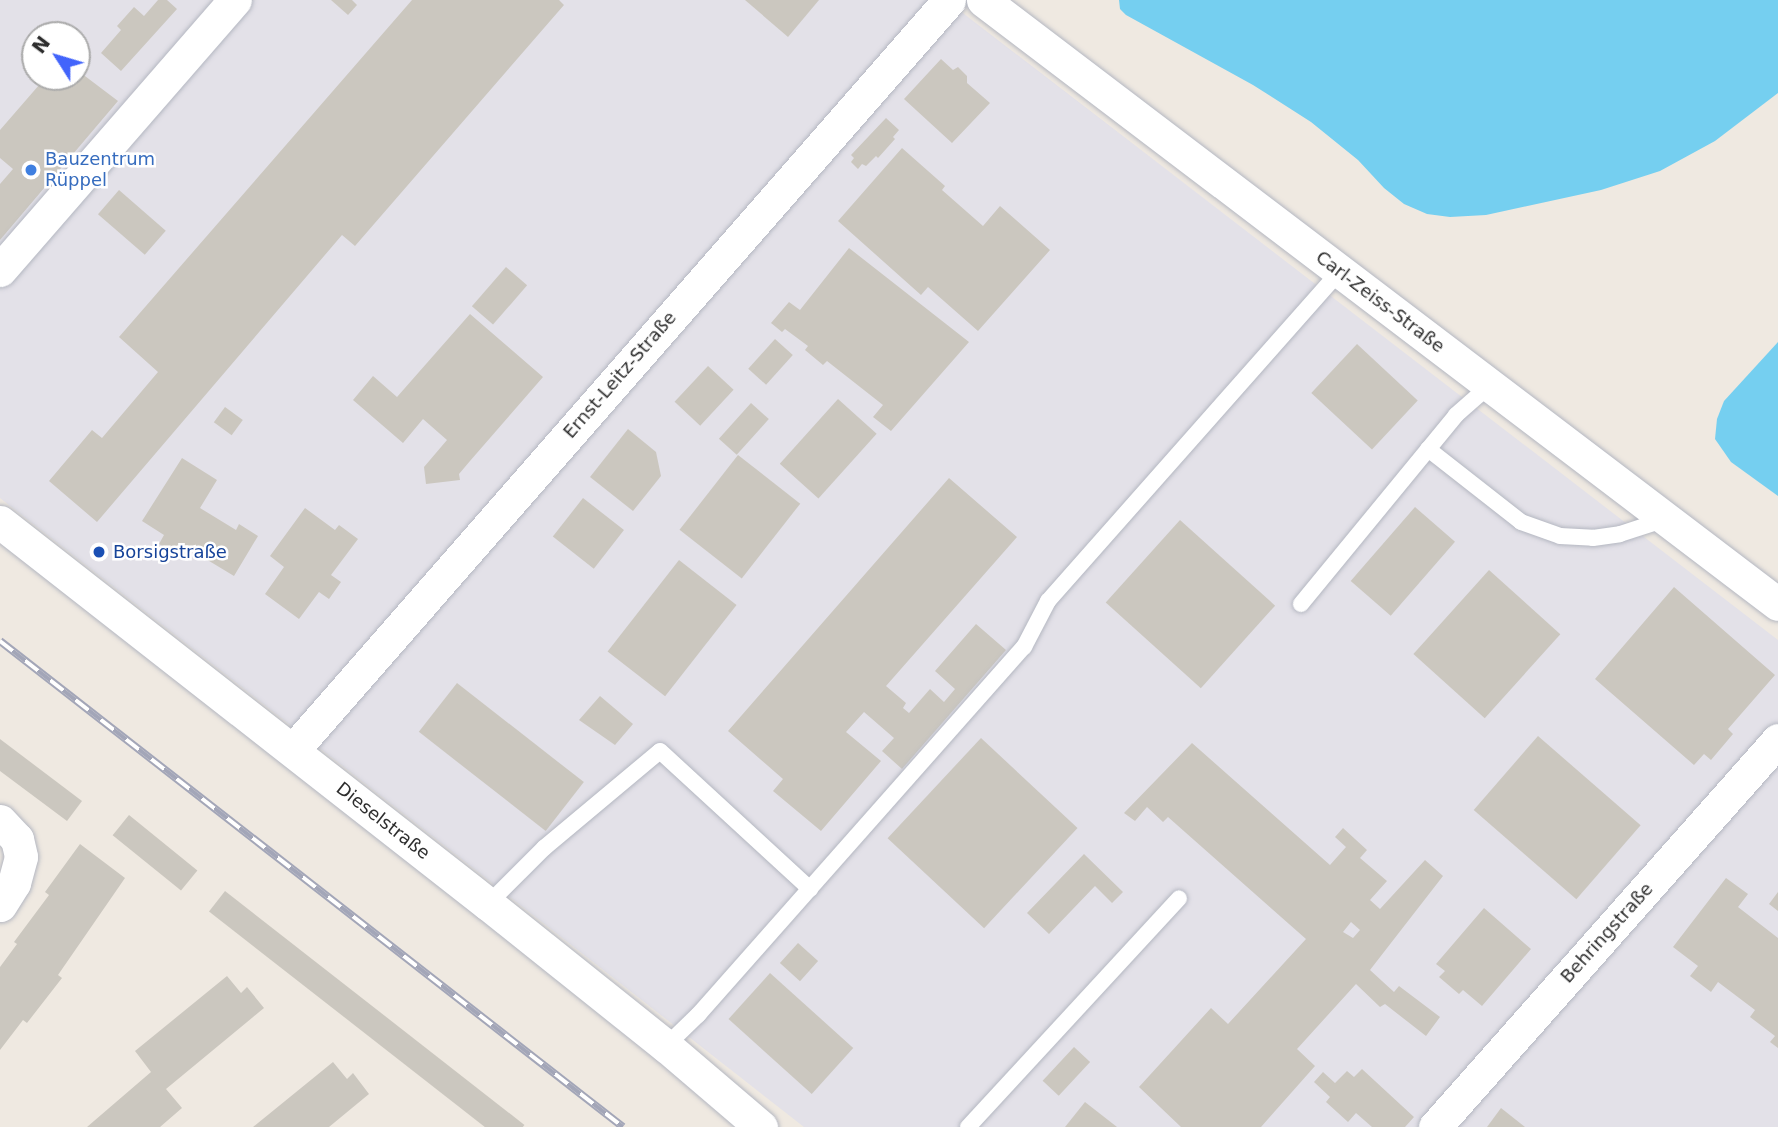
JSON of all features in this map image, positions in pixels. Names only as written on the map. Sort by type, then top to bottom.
[{"type":"street","points":[[0,270],[235,0]]},
{"type":"street","name":"Ernst-Leitz-Straße","points":[[293,750],[948,0]]},
{"type":"street","name":"Carl-Zeiss-Straße","points":[[983,0],[1778,604]]},
{"type":"street","name":"Dieselstraße","points":[[0,522],[488,904],[666,1046],[761,1127]]},
{"type":"street","name":"Behringstraße","points":[[1435,1127],[1778,740]]},
{"type":"street","points":[[0,821],[18,839],[21,857],[14,883],[0,905]]},
{"type":"lane","points":[[666,1046],[1024,648],[1048,601],[1340,271]]},
{"type":"lane","points":[[1301,604],[1456,415],[1490,385]]},
{"type":"lane","points":[[1428,449],[1521,523],[1560,536],[1593,538],[1620,534],[1666,519]]},
{"type":"lane","points":[[488,904],[660,751],[810,889]]},
{"type":"lane","points":[[968,1127],[1179,898]]},
{"type":"shaded area","points":[[0,0],[946,0],[1778,640],[1778,1127],[804,1127],[0,498]]},
{"type":"water","points":[[1119,0],[1778,0],[1778,93],[1715,141],[1660,171],[1601,190],[1486,215],[1450,217],[1427,214],[1404,204],[1384,188],[1358,160],[1311,122],[1253,85],[1126,15],[1120,9]]},
{"type":"water","points":[[1778,342],[1778,496],[1731,462],[1715,439],[1717,419],[1724,401]]},
{"type":"building","points":[[158,0],[167,0],[177,9],[121,71],[101,53],[121,30],[117,26],[134,7],[144,16]]},
{"type":"building","points":[[331,0],[352,0],[357,5],[348,15]]},
{"type":"building","points":[[412,0],[559,0],[564,5],[355,246],[342,235],[97,522],[49,481],[92,430],[102,438],[158,372],[119,337]]},
{"type":"building","points":[[745,0],[819,0],[788,37]]},
{"type":"building","points":[[941,59],[953,70],[958,67],[967,76],[967,83],[990,103],[952,143],[904,99]]},
{"type":"building","name":"Bauzentrum Rüppel","points":[[91,81],[118,101],[0,240],[0,184],[13,169],[0,158],[0,130],[34,91],[91,91]]},
{"type":"building","points":[[886,118],[899,130],[893,137],[895,139],[878,158],[876,156],[866,166],[862,164],[858,169],[851,162],[854,158],[851,155]]},
{"type":"building","points":[[902,148],[945,186],[942,190],[983,226],[1000,206],[1050,250],[978,331],[928,287],[921,295],[838,221]]},
{"type":"building","points":[[119,190],[166,231],[145,255],[98,214]]},
{"type":"building","points":[[849,248],[969,342],[891,431],[873,417],[883,405],[827,361],[823,365],[805,350],[808,346],[785,329],[782,332],[771,323],[789,302],[800,310]]},
{"type":"building","points":[[506,267],[527,285],[493,325],[472,306]]},
{"type":"building","points":[[470,314],[543,377],[459,474],[460,480],[426,484],[424,467],[447,440],[423,419],[403,443],[353,400],[373,376],[397,397]]},
{"type":"building","points":[[775,339],[793,355],[766,385],[748,369]]},
{"type":"building","points":[[1357,344],[1418,401],[1372,450],[1311,393]]},
{"type":"building","points":[[708,366],[734,390],[700,426],[675,402]]},
{"type":"building","points":[[838,399],[877,434],[818,498],[780,464]]},
{"type":"building","points":[[751,403],[769,419],[737,455],[719,439]]},
{"type":"building","points":[[225,407],[243,420],[232,435],[214,422]]},
{"type":"building","points":[[628,429],[656,452],[661,476],[633,511],[590,477]]},
{"type":"building","points":[[738,455],[800,504],[742,578],[680,530]]},
{"type":"building","points":[[182,458],[217,480],[200,508],[236,530],[239,524],[258,536],[234,576],[181,544],[174,553],[159,544],[164,535],[142,521]]},
{"type":"building","points":[[949,478],[1017,537],[886,686],[906,703],[903,708],[909,713],[930,689],[944,702],[955,689],[935,671],[976,624],[1006,650],[902,769],[882,751],[894,738],[864,712],[846,732],[881,761],[821,831],[773,791],[783,779],[728,731]]},
{"type":"building","points":[[583,498],[624,530],[594,569],[553,537]]},
{"type":"building","points":[[1415,507],[1455,542],[1391,616],[1351,581]]},
{"type":"building","points":[[305,508],[335,530],[339,525],[358,539],[331,575],[341,582],[329,599],[319,592],[299,619],[265,594],[284,567],[270,556]]},
{"type":"building","points":[[1180,520],[1275,606],[1201,688],[1106,602]]},
{"type":"building","points":[[679,560],[737,605],[665,696],[608,651]]},
{"type":"building","points":[[1489,570],[1560,634],[1485,718],[1413,654]]},
{"type":"building","points":[[1674,587],[1775,675],[1728,729],[1733,734],[1711,760],[1704,754],[1694,765],[1595,679]]},
{"type":"building","points":[[457,683],[584,782],[546,831],[419,732]]},
{"type":"building","points":[[600,696],[633,724],[615,745],[579,720]]},
{"type":"building","points":[[1538,736],[1641,825],[1576,899],[1474,810]]},
{"type":"building","points":[[981,738],[1078,828],[984,928],[888,838]]},
{"type":"building","points":[[0,739],[82,801],[67,821],[0,771]]},
{"type":"building","points":[[1192,743],[1330,865],[1346,847],[1335,837],[1343,828],[1367,850],[1360,858],[1387,881],[1370,900],[1380,909],[1425,860],[1443,876],[1370,970],[1394,992],[1399,986],[1440,1017],[1426,1036],[1385,1004],[1380,1007],[1356,984],[1297,1049],[1315,1066],[1261,1127],[1181,1127],[1139,1087],[1211,1008],[1228,1024],[1306,939],[1168,817],[1163,822],[1147,807],[1135,821],[1124,813]],"holes":[[[1351,922],[1360,930],[1353,938],[1343,932]]]},
{"type":"building","points":[[129,815],[197,870],[181,891],[113,835]]},
{"type":"building","points":[[80,844],[125,878],[58,975],[62,978],[27,1023],[23,1020],[0,1050],[0,967],[17,944],[14,942],[49,895],[45,892]]},
{"type":"building","points":[[1084,854],[1123,892],[1112,903],[1095,886],[1049,934],[1027,913]]},
{"type":"building","points":[[1726,878],[1748,894],[1738,907],[1778,938],[1778,1048],[1770,1042],[1775,1036],[1750,1017],[1755,1010],[1718,982],[1711,992],[1690,976],[1698,966],[1673,947]]},
{"type":"building","points":[[225,891],[524,1125],[485,1127],[209,911]]},
{"type":"building","points":[[1778,892],[1778,911],[1769,904]]},
{"type":"building","points":[[1484,908],[1531,949],[1482,1006],[1463,990],[1459,994],[1439,977],[1445,971],[1436,964]]},
{"type":"building","points":[[798,943],[818,961],[800,981],[780,963]]},
{"type":"building","points":[[770,973],[853,1048],[812,1094],[729,1019]]},
{"type":"building","points":[[227,976],[241,993],[247,987],[264,1008],[166,1089],[182,1108],[160,1127],[87,1127],[151,1072],[135,1051]]},
{"type":"building","points":[[1074,1047],[1090,1062],[1059,1096],[1043,1081]]},
{"type":"building","points":[[333,1062],[347,1079],[353,1073],[369,1094],[329,1127],[253,1127]]},
{"type":"building","points":[[1362,1069],[1414,1117],[1405,1127],[1372,1127],[1356,1113],[1348,1122],[1326,1102],[1330,1097],[1314,1082],[1323,1072],[1335,1083],[1347,1071],[1354,1077]]},
{"type":"building","points":[[1085,1102],[1117,1127],[1065,1127]]},
{"type":"building","points":[[1501,1108],[1525,1127],[1487,1127]]},
{"type":"railway","points":[[0,641],[623,1127]]},
{"type":"place","name":"Bauzentrum Rüppel","points":[[31,170]]},
{"type":"place","name":"Borsigstraße","points":[[99,552]]}]
